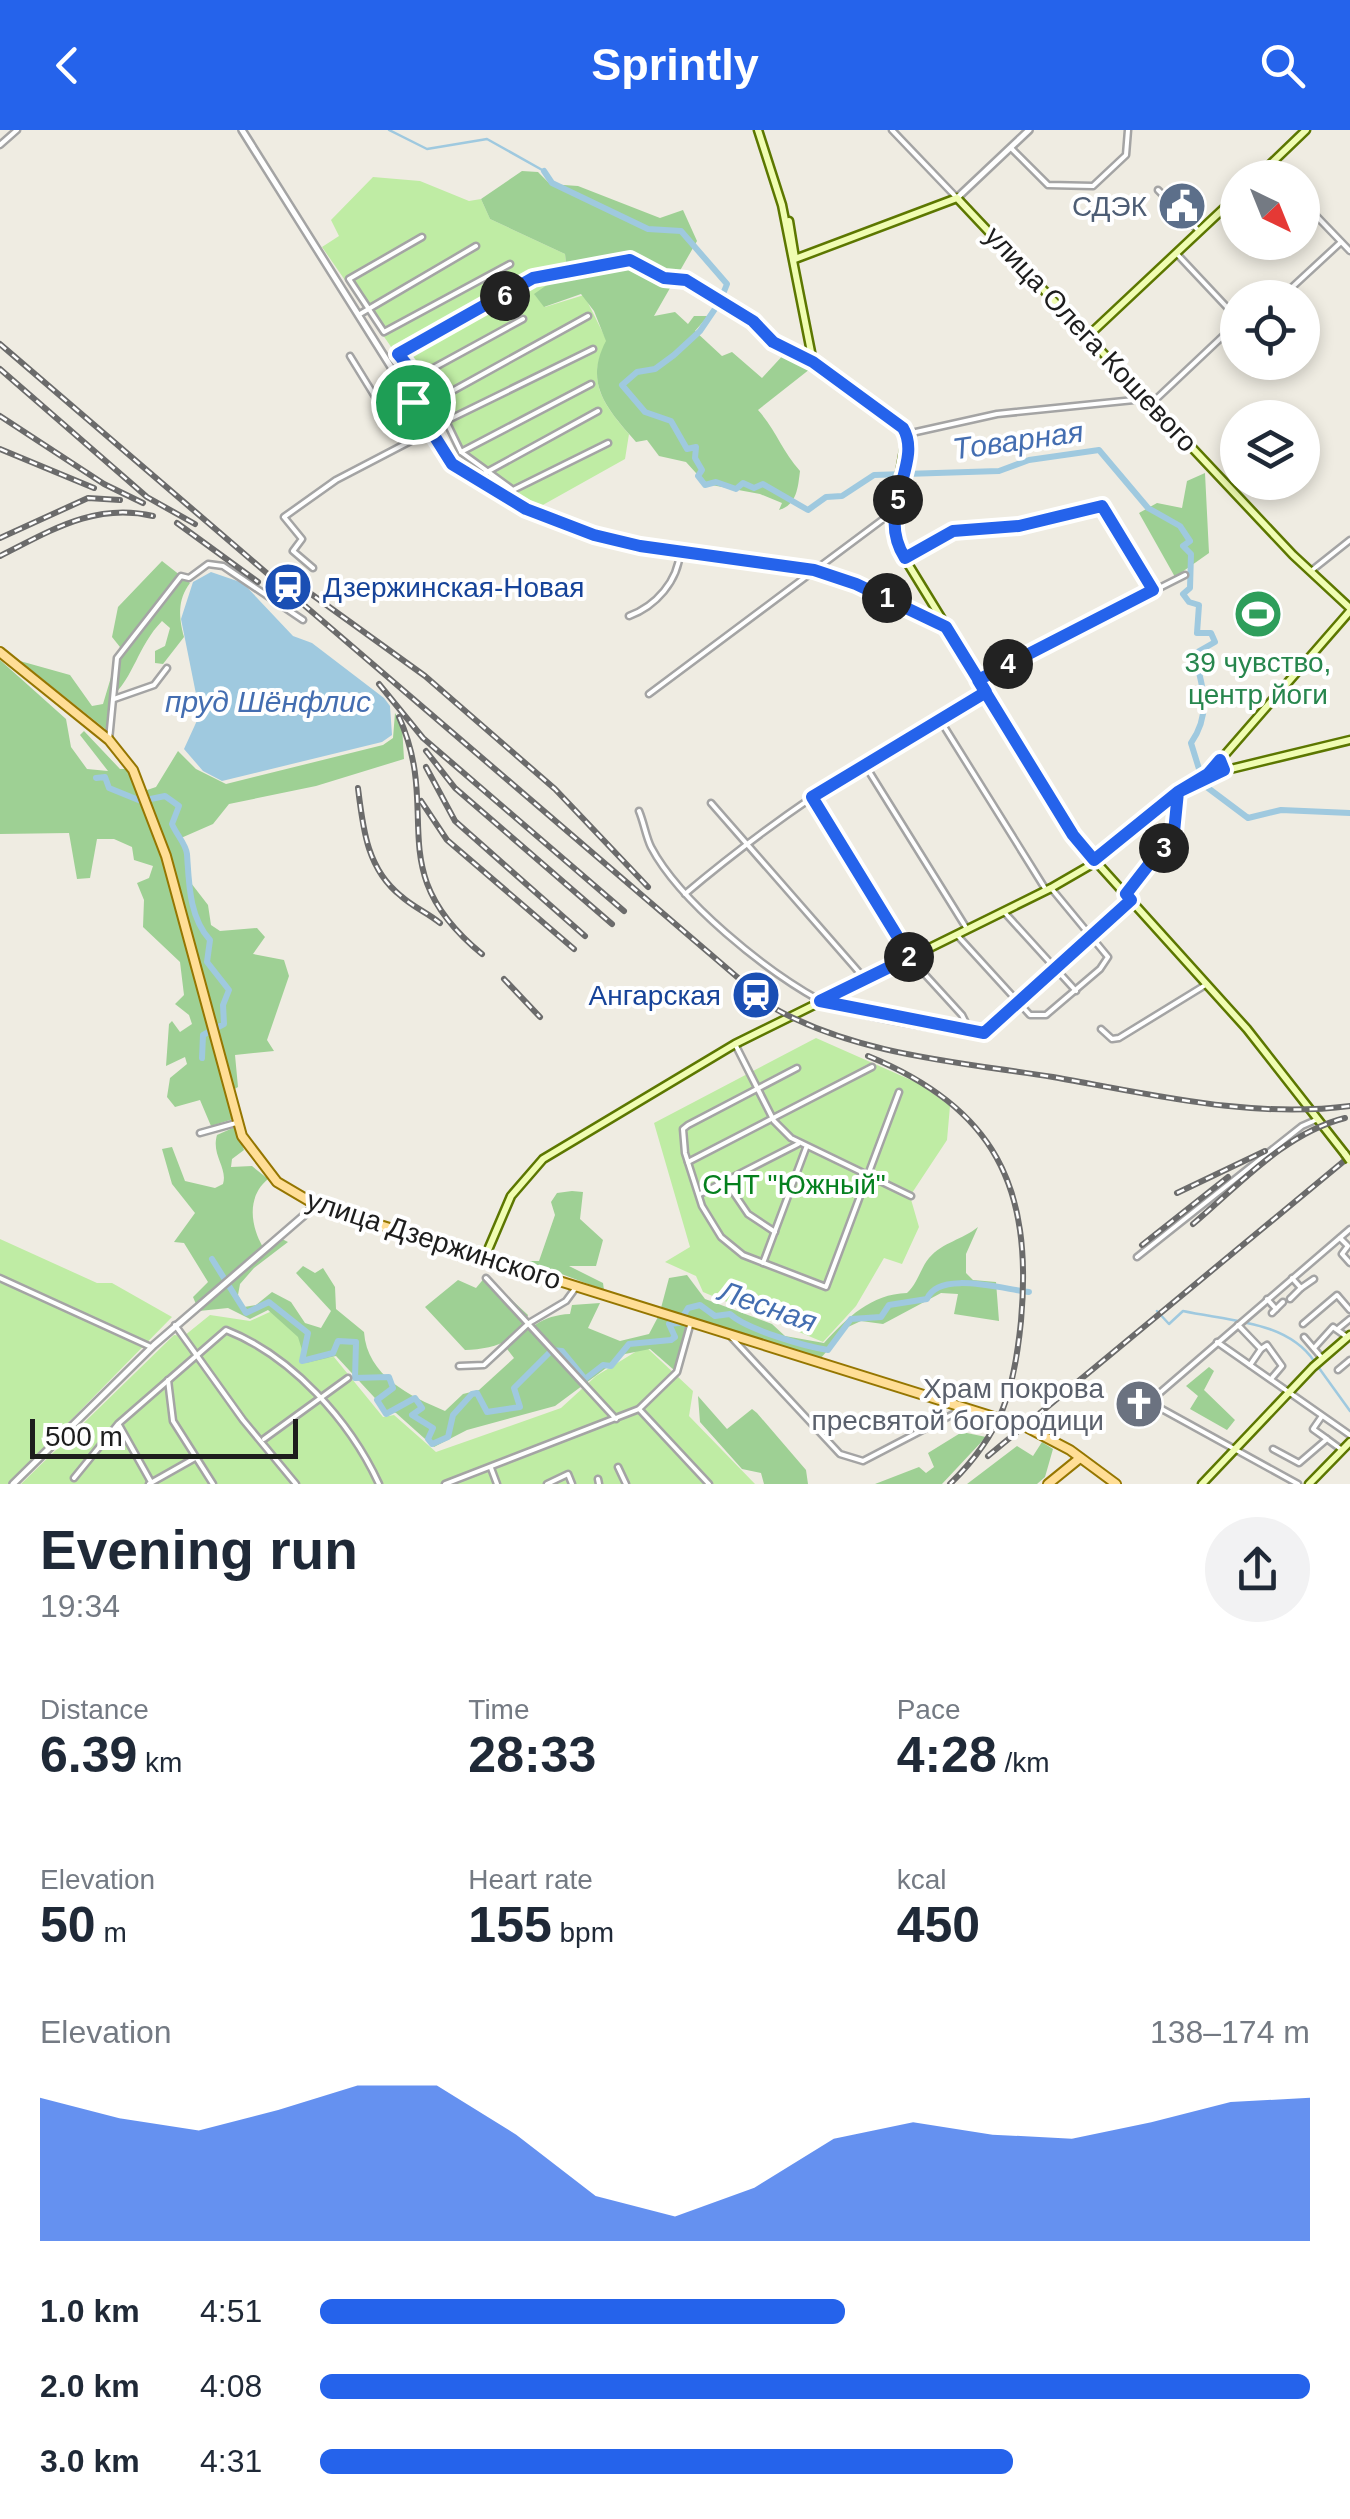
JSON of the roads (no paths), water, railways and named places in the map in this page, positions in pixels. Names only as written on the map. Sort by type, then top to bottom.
[{"type":"main road","points":[[760,130],[794,259],[813,362],[892,417],[907,434],[892,518],[892,534],[905,558],[1073,835],[1207,984],[1347,1158]]},
{"type":"main road","points":[[1274,160],[1306,130]]},
{"type":"main road","points":[[794,259],[957,198]]},
{"type":"main road","name":"улица Олега Кошевого","points":[[957,198],[1350,610]]},
{"type":"main road","points":[[1088,335],[1220,212]]},
{"type":"main road","points":[[1207,775],[1350,610]]},
{"type":"main road","name":"улица Дзержинского","points":[[0,652],[110,740],[126,758],[146,800],[236,1123],[266,1172],[289,1191],[316,1206],[1026,1427],[1116,1484]]},
{"type":"main road","points":[[485,1256],[510,1196],[542,1159],[735,1044],[908,954],[1048,889],[1094,860],[1196,780],[1350,740]]},
{"type":"main road","points":[[1220,760],[1224,770]]},
{"type":"main road","points":[[1128,897],[1174,832],[1171,802]]},
{"type":"main road","points":[[1202,1484],[1314,1366],[1348,1336]]},
{"type":"main road","points":[[1309,1484],[1350,1439]]},
{"type":"main road","points":[[1048,1484],[1080,1458]]},
{"type":"street","points":[[0,145],[18,130]]},
{"type":"street","points":[[242,130],[452,464],[543,518],[594,535],[680,552],[814,570],[856,584],[946,627]]},
{"type":"street","points":[[892,130],[957,198],[1029,130]]},
{"type":"street","points":[[1011,148],[1048,186],[1093,186],[1126,155],[1128,130]]},
{"type":"street","points":[[1158,190],[1199,231]]},
{"type":"street","points":[[1302,280],[1347,245],[1320,218]]},
{"type":"street","points":[[422,237],[349,279],[386,332],[510,264]]},
{"type":"street","points":[[360,314],[476,246]]},
{"type":"street","points":[[1176,252],[1220,300]]},
{"type":"street","points":[[608,442],[514,490],[461,452],[436,400],[398,356],[533,278],[557,275],[570,268],[630,260],[664,278],[686,280],[753,321],[773,342],[813,362]]},
{"type":"street","points":[[413,402],[427,405],[588,316]]},
{"type":"street","points":[[417,377],[523,319]]},
{"type":"street","points":[[907,434],[996,414],[1150,401],[1220,339]]},
{"type":"street","points":[[446,421],[593,349]]},
{"type":"street","points":[[350,356],[403,442]]},
{"type":"street","points":[[461,452],[591,384]]},
{"type":"street","points":[[427,405],[430,430]]},
{"type":"street","points":[[486,473],[598,410]]},
{"type":"street","points":[[313,568],[293,550],[302,539],[284,517],[403,442],[430,430]]},
{"type":"street","points":[[905,558],[953,531],[1019,526],[1100,504],[1153,590]]},
{"type":"street","points":[[650,694],[882,520],[892,518]]},
{"type":"street","points":[[1311,571],[1350,540]]},
{"type":"street","points":[[629,616],[642,611],[674,578],[680,552]]},
{"type":"street","points":[[110,740],[117,658],[181,576],[189,578],[208,564],[223,566],[303,620]]},
{"type":"street","points":[[978,680],[1186,575]]},
{"type":"street","points":[[114,699],[154,684],[167,668]]},
{"type":"street","points":[[685,894],[747,842],[812,797],[986,692]]},
{"type":"street","points":[[940,720],[1048,889],[1108,957],[1046,1016],[1030,1015],[953,936]]},
{"type":"street","points":[[865,765],[967,929]]},
{"type":"street","points":[[812,797],[908,954],[962,1015],[970,1032]]},
{"type":"street","points":[[711,803],[861,981]]},
{"type":"street","points":[[639,811],[650,846],[685,894],[728,932],[820,1001],[970,1032],[984,1033],[1128,897]]},
{"type":"street","points":[[1004,911],[1076,991]]},
{"type":"street","points":[[1101,1029],[1112,1038],[1119,1038],[1207,984]]},
{"type":"street","points":[[735,1044],[773,1119],[798,1144],[911,1196]]},
{"type":"street","points":[[688,1162],[872,1067]]},
{"type":"street","points":[[797,1068],[686,1127],[682,1144],[708,1220],[729,1244],[764,1263],[826,1287],[899,1092]]},
{"type":"street","points":[[1137,1257],[1302,1126],[1318,1119]]},
{"type":"street","points":[[200,1133],[236,1123]]},
{"type":"street","points":[[698,1195],[798,1144]]},
{"type":"street","points":[[764,1263],[806,1148]]},
{"type":"street","points":[[726,1181],[748,1214],[774,1232]]},
{"type":"street","points":[[13,1484],[151,1347],[316,1206]]},
{"type":"street","points":[[1298,1484],[1160,1408],[1158,1394],[1350,1229]]},
{"type":"street","points":[[1340,1238],[1349,1245],[1342,1254],[1350,1264]]},
{"type":"street","points":[[0,1278],[151,1347]]},
{"type":"street","points":[[486,1278],[616,1419]]},
{"type":"street","points":[[1292,1278],[1301,1288]]},
{"type":"street","points":[[1290,1300],[1314,1279]]},
{"type":"street","points":[[460,1366],[484,1365],[529,1324],[566,1301],[576,1286]]},
{"type":"street","points":[[1303,1324],[1338,1295],[1350,1310]]},
{"type":"street","points":[[1267,1300],[1274,1311],[1283,1302]]},
{"type":"street","points":[[1314,1348],[1329,1329],[1339,1328],[1350,1319]]},
{"type":"street","points":[[445,1484],[492,1468],[501,1458],[638,1409],[676,1372],[684,1320]]},
{"type":"street","points":[[175,1325],[243,1420],[264,1440],[296,1484]]},
{"type":"street","points":[[1236,1326],[1261,1349]]},
{"type":"street","points":[[1339,1328],[1348,1336]]},
{"type":"street","points":[[74,1478],[88,1467],[100,1444],[118,1424],[196,1354],[229,1330],[298,1374],[370,1464],[379,1484]]},
{"type":"street","points":[[730,1336],[840,1454],[852,1460],[863,1461],[962,1409]]},
{"type":"street","points":[[1304,1337],[1322,1358]]},
{"type":"street","points":[[1217,1342],[1350,1439]]},
{"type":"street","points":[[1250,1365],[1267,1345],[1282,1366],[1270,1379]]},
{"type":"street","points":[[1338,1370],[1350,1360]]},
{"type":"street","points":[[264,1440],[348,1378]]},
{"type":"street","points":[[168,1380],[173,1421],[213,1484]]},
{"type":"street","points":[[638,1409],[708,1484]]},
{"type":"street","points":[[1322,1416],[1312,1429],[1342,1450]]},
{"type":"street","points":[[118,1424],[150,1483],[196,1458]]},
{"type":"street","points":[[1273,1449],[1299,1463],[1327,1439]]},
{"type":"street","points":[[618,1467],[626,1484]]},
{"type":"street","points":[[492,1468],[497,1484]]},
{"type":"street","points":[[547,1484],[568,1474],[572,1484]]},
{"type":"water","name":"пруд Шёнфлис","points":[[211,572],[243,583],[293,636],[312,643],[384,698],[390,706],[392,735],[382,742],[222,781],[203,771],[184,749],[200,714],[181,619],[193,582]]},
{"type":"waterway","points":[[389,130],[427,149],[487,139],[544,171]]},
{"type":"waterway","name":"Товарная","points":[[544,171],[552,183],[648,229],[681,231],[727,284],[721,299]]},
{"type":"waterway","name":"Товарная","points":[[719,303],[700,331],[674,355],[655,369],[637,372],[622,385],[645,412],[671,421],[687,449],[696,447],[695,458],[702,470],[698,476],[705,485],[716,482],[736,489],[743,483],[754,488],[763,484],[808,510],[826,497],[842,496],[874,475],[999,471],[1029,460],[1099,450],[1148,508],[1180,526],[1190,541],[1183,546],[1191,554],[1190,588],[1183,594],[1189,602],[1199,605],[1197,633],[1211,633],[1215,642],[1194,654],[1204,710],[1191,743],[1204,785],[1248,818],[1281,810],[1350,813]]},
{"type":"waterway","name":"Лесная","points":[[96,778],[105,777],[109,788],[141,801],[165,796],[179,806],[172,824],[186,850],[194,910],[210,940],[207,962],[229,990],[223,1005],[224,1024],[203,1035],[202,1058]]},
{"type":"waterway","name":"Лесная","points":[[212,1259],[246,1313],[269,1302],[308,1333],[302,1361],[333,1353],[338,1341],[356,1342],[355,1378],[389,1377],[393,1388],[377,1400],[386,1414],[415,1398],[422,1408],[412,1415],[433,1428],[428,1439],[432,1444],[448,1437],[453,1415],[472,1394],[477,1393],[487,1412],[520,1407],[514,1388],[552,1350],[562,1351],[585,1379],[603,1365],[611,1366],[629,1344],[671,1340],[675,1337],[669,1324],[679,1323],[688,1308],[700,1305],[715,1316],[730,1314],[761,1331],[828,1350],[851,1319],[881,1317],[889,1305],[927,1299],[933,1290],[944,1285],[972,1284],[1029,1292]]},
{"type":"waterway","name":"Лесная","points":[[1157,1311],[1169,1324],[1183,1311],[1273,1330],[1303,1348],[1314,1361]]},
{"type":"waterway","name":"Лесная","points":[[1319,1368],[1350,1411]]},
{"type":"railway","points":[[0,344],[772,1007],[838,1036],[945,1061],[1238,1107],[1350,1106]]},
{"type":"railway","points":[[0,369],[147,497],[195,524]]},
{"type":"railway","points":[[0,416],[104,484],[143,503]]},
{"type":"railway","points":[[0,449],[94,488]]},
{"type":"railway","points":[[0,538],[88,498],[120,500]]},
{"type":"railway","points":[[0,556],[92,516],[153,516]]},
{"type":"railway","points":[[177,523],[258,582]]},
{"type":"railway","points":[[289,578],[425,676],[555,789],[648,887]]},
{"type":"railway","points":[[379,684],[423,738],[624,911]]},
{"type":"railway","points":[[399,717],[411,752],[419,841],[432,895],[451,924],[482,954]]},
{"type":"railway","points":[[426,751],[455,788],[612,924]]},
{"type":"railway","points":[[426,767],[455,821],[585,936]]},
{"type":"railway","points":[[358,788],[365,833],[381,874],[406,900],[440,923]]},
{"type":"railway","points":[[421,801],[447,840],[574,949]]},
{"type":"railway","points":[[504,979],[540,1017]]},
{"type":"railway","points":[[868,1056],[912,1077],[947,1100],[975,1127],[997,1158],[1020,1230],[1021,1321],[1009,1390],[982,1447],[950,1484]]},
{"type":"railway","points":[[1193,1224],[1283,1148],[1302,1135],[1345,1118]]},
{"type":"railway","points":[[1177,1193],[1265,1151]]},
{"type":"railway","points":[[988,1456],[1350,1156]]},
{"type":"railway","points":[[1142,1245],[1228,1177]]},
{"type":"place","name":"СДЭК","points":[[1182,206]]},
{"type":"place","name":"Дзержинская-Новая","points":[[288,587]]},
{"type":"place","name":"39 чувство, центр йоги","points":[[1258,614]]},
{"type":"place","name":"Ангарская","points":[[756,995]]},
{"type":"place","name":"Храм покрова пресвятой богородици","points":[[1139,1404]]},
{"type":"park label","name":"СНТ \"Южный\"","points":[[794,1184]]}]
